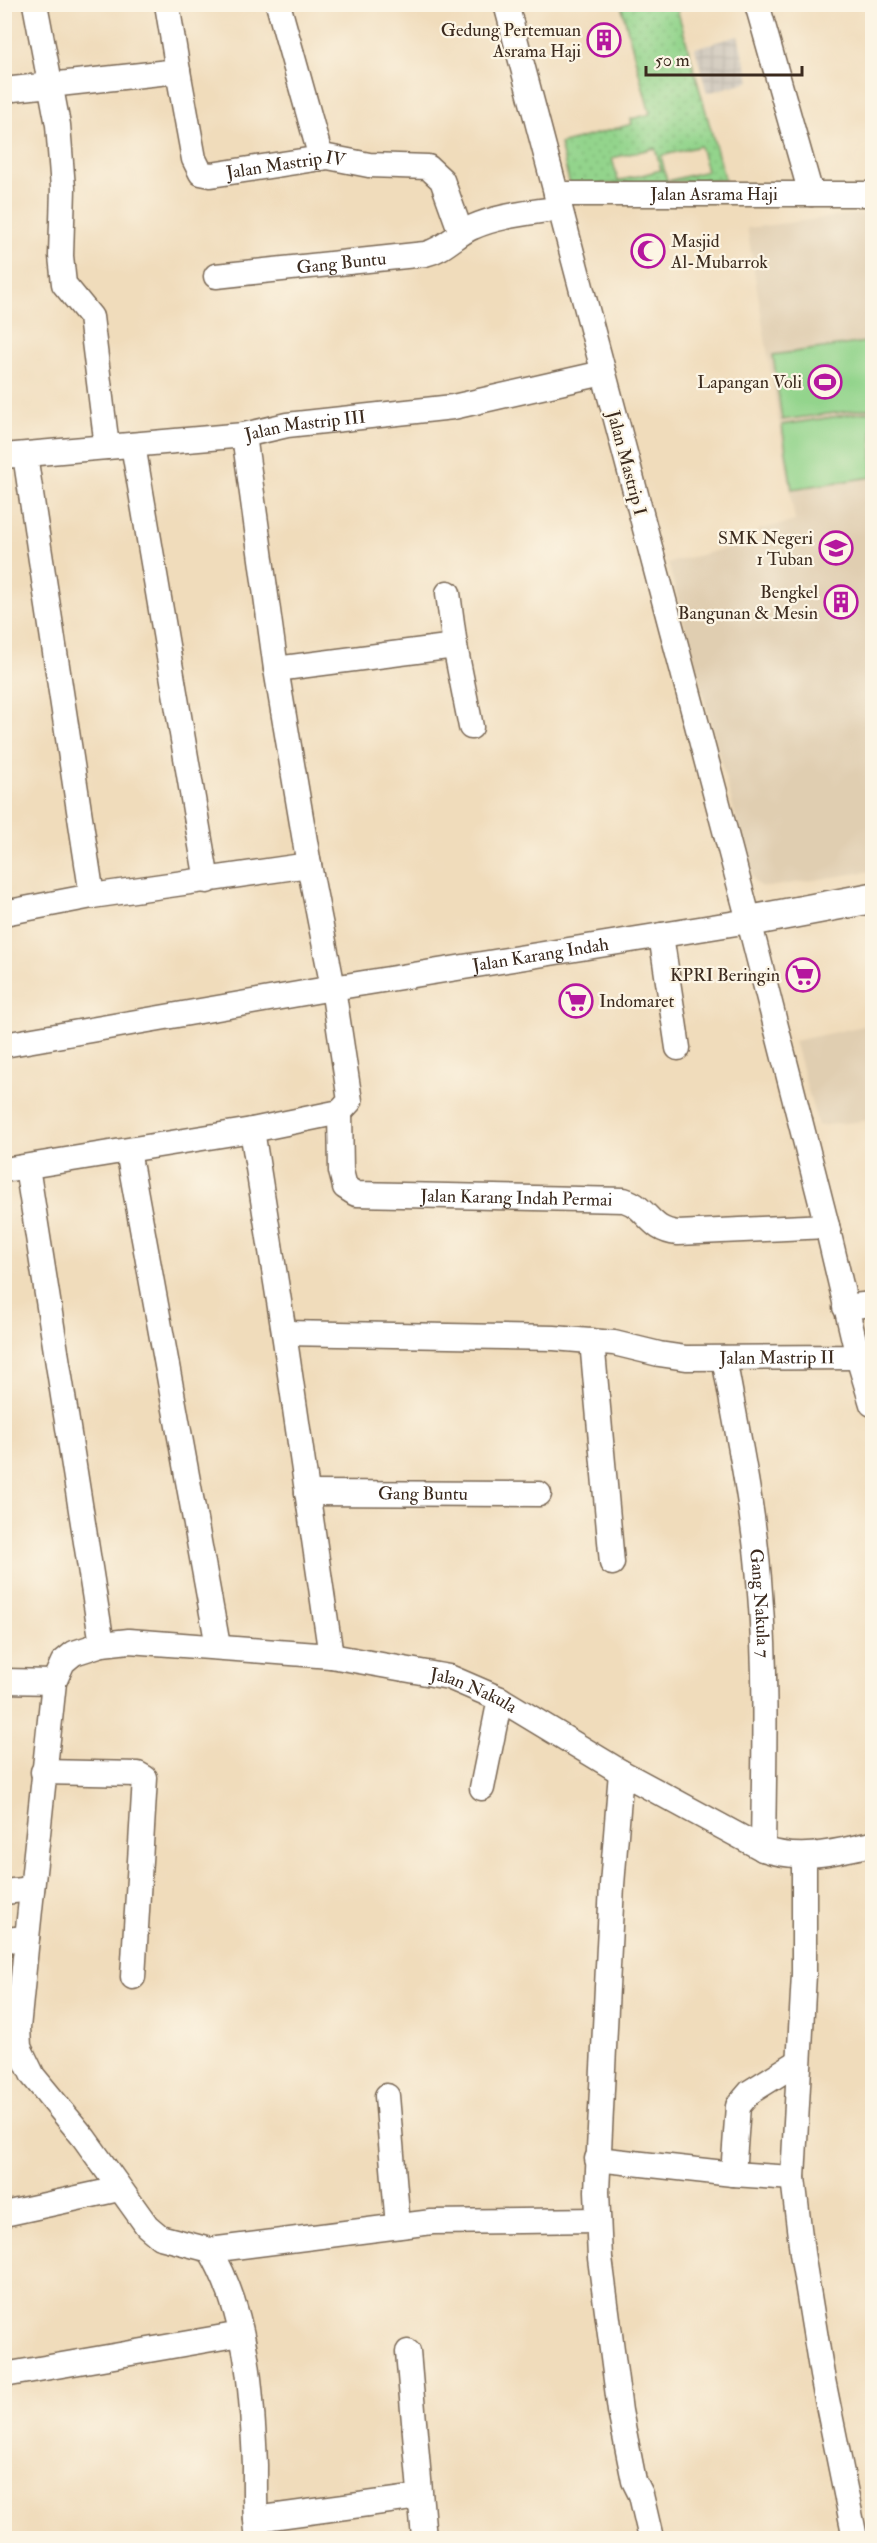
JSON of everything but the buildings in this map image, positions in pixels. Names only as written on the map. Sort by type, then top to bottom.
[{"type":"street","points":[[35,4],[58,124],[63,188],[61,256],[64,284],[91,316],[107,447]]},
{"type":"street","points":[[4,90],[178,71],[167,4]]},
{"type":"street","points":[[278,4],[321,158]]},
{"type":"street","name":"Jalan Mastrip I","points":[[506,4],[749,921]]},
{"type":"street","points":[[757,4],[811,194]]},
{"type":"street","name":"Jalan Mastrip IV","points":[[178,71],[194,159],[201,173],[211,175],[321,158],[340,158],[369,165],[420,166],[434,170],[445,188],[461,233]]},
{"type":"street","name":"Jalan Asrama Haji","points":[[558,201],[873,194]]},
{"type":"street","points":[[461,233],[497,219],[558,201]]},
{"type":"street","name":"Gang Buntu","points":[[216,276],[425,254],[439,249],[461,233]]},
{"type":"street","name":"Jalan Mastrip III","points":[[15,456],[244,435],[287,425],[453,407],[603,373]]},
{"type":"street","points":[[102,1644],[16,1168],[252,1130],[340,1112],[350,1101],[333,988],[309,865],[276,669],[244,435]]},
{"type":"street","points":[[133,445],[207,881]]},
{"type":"street","points":[[15,456],[92,896]]},
{"type":"street","points":[[448,593],[455,646],[471,727]]},
{"type":"street","points":[[276,669],[455,646]]},
{"type":"street","points":[[4,913],[92,896],[309,865]]},
{"type":"street","points":[[749,921],[873,898]]},
{"type":"street","name":"Jalan Karang Indah","points":[[4,1045],[333,988],[749,921]]},
{"type":"street","name":"Jalan Mastrip II","points":[[284,1333],[555,1338],[614,1343],[668,1356],[858,1357],[749,921]]},
{"type":"street","points":[[662,935],[678,1048]]},
{"type":"street","name":"Jalan Karang Indah Permai","points":[[340,1112],[341,1171],[345,1187],[356,1194],[624,1200],[633,1203],[660,1230],[678,1233],[827,1226]]},
{"type":"street","points":[[252,1130],[331,1656]]},
{"type":"street","points":[[128,1151],[218,1646]]},
{"type":"street","points":[[845,1307],[873,1304]]},
{"type":"street","points":[[592,1341],[612,1563]]},
{"type":"street","points":[[858,1357],[873,1404]]},
{"type":"street","name":"Gang Nakula 7","points":[[724,1358],[748,1494],[760,1592],[765,1745],[763,1849]]},
{"type":"street","name":"Gang Buntu","points":[[307,1493],[539,1494]]},
{"type":"street","name":"Jalan Nakula","points":[[54,1682],[68,1657],[82,1650],[102,1644],[142,1641],[331,1656],[449,1677],[500,1699],[621,1772],[763,1849],[787,1856],[804,1857],[873,1844]]},
{"type":"street","points":[[4,1682],[54,1682],[32,1889],[16,1939],[19,2047],[33,2076],[84,2138],[147,2226],[160,2237],[210,2250],[432,2223],[598,2220]]},
{"type":"street","points":[[482,1788],[500,1699]]},
{"type":"street","points":[[43,1772],[138,1774],[145,1778],[133,1977]]},
{"type":"street","points":[[621,1772],[612,1885],[601,2129],[597,2160],[598,2220],[600,2258],[620,2411],[634,2481],[641,2495],[651,2538]]},
{"type":"street","points":[[804,1857],[804,1974],[793,2178],[802,2253],[822,2375],[855,2538]]},
{"type":"street","points":[[4,1892],[32,1889]]},
{"type":"street","points":[[733,2174],[738,2106],[760,2085],[798,2062]]},
{"type":"street","points":[[387,2096],[398,2226]]},
{"type":"street","points":[[597,2160],[793,2178]]},
{"type":"street","points":[[4,2214],[119,2189]]},
{"type":"street","points":[[210,2250],[227,2285],[250,2376],[257,2529],[419,2497]]},
{"type":"street","points":[[4,2375],[241,2334]]},
{"type":"street","points":[[408,2352],[424,2538]]},
{"type":"shaded area","points":[[738,36],[750,81],[707,93],[695,48]]},
{"type":"shaded area","points":[[872,212],[872,871],[769,887],[760,886],[755,882],[750,871],[668,563],[759,540],[757,530],[795,521],[747,228]]},
{"type":"shaded area","points":[[872,1024],[872,1120],[818,1126],[794,1041]]},
{"type":"green space","points":[[621,5],[676,5],[725,180],[570,185],[560,144],[632,124],[631,119],[650,114]],"holes":[[[700,146],[707,171],[667,181],[661,156]],[[655,148],[661,170],[618,181],[612,158]]]},
{"type":"green space","name":"Lapangan Voli","points":[[872,341],[872,408],[782,420],[773,355]]},
{"type":"green space","name":"Lapangan Voli","points":[[872,411],[872,477],[792,489],[782,425]]},
{"type":"place","name":"Gedung Pertemuan Asrama Haji","points":[[604,40]]},
{"type":"place","name":"Masjid Al-Mubarrok","points":[[648,251]]},
{"type":"place","name":"Lapangan Voli","points":[[825,382]]},
{"type":"place","name":"SMK Negeri 1 Tuban","points":[[836,548]]},
{"type":"place","name":"Bengkel Bangunan & Mesin","points":[[841,602]]},
{"type":"place","name":"KPRI Beringin","points":[[803,975]]},
{"type":"place","name":"Indomaret","points":[[576,1001]]}]
